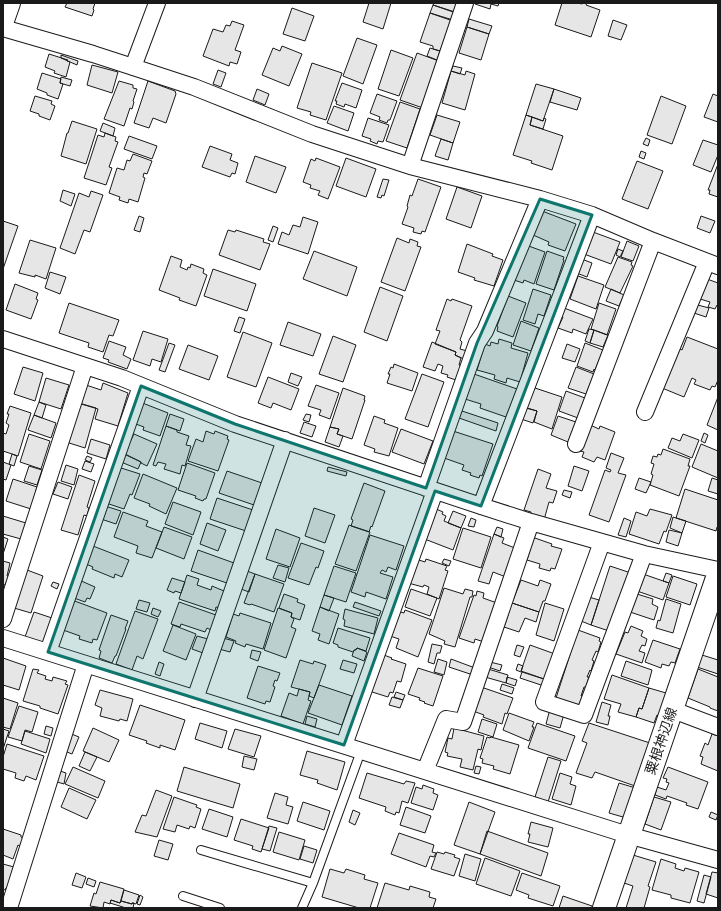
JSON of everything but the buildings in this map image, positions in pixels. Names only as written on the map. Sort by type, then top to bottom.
[{"type":"main road","points":[[3,20],[9,3]]},
{"type":"main road","name":"粟根神辺線","points":[[604,908],[628,835],[673,710],[718,574]]},
{"type":"street","points":[[133,67],[157,3]]},
{"type":"street","points":[[410,166],[465,3]]},
{"type":"street","points":[[3,28],[93,54],[194,87],[312,134],[410,166],[540,199],[592,215],[653,241],[713,264],[645,412]]},
{"type":"street","points":[[344,745],[431,489],[477,343],[485,331],[540,199]]},
{"type":"street","points":[[481,506],[592,215]]},
{"type":"street","points":[[576,444],[653,241]]},
{"type":"street","points":[[3,339],[141,386],[235,424],[481,506],[531,522],[644,554],[718,570]]},
{"type":"street","points":[[3,619],[85,366]]},
{"type":"street","points":[[48,652],[141,386]]},
{"type":"street","points":[[196,699],[285,440]]},
{"type":"street","points":[[425,771],[446,719],[463,722],[531,522]]},
{"type":"street","points":[[602,542],[544,702],[584,714],[644,554]]},
{"type":"street","points":[[3,638],[628,835],[718,860]]},
{"type":"street","points":[[9,908],[86,664]]},
{"type":"street","points":[[673,710],[718,727]]},
{"type":"lane","points":[[302,908],[313,884],[361,751]]},
{"type":"lane","points":[[201,850],[313,884]]},
{"type":"lane","points":[[183,896],[220,908]]},
{"type":"highlighted area","points":[[540,199],[592,215],[481,506],[435,491],[344,745],[48,652],[141,386],[235,424],[426,488],[477,343]]}]
